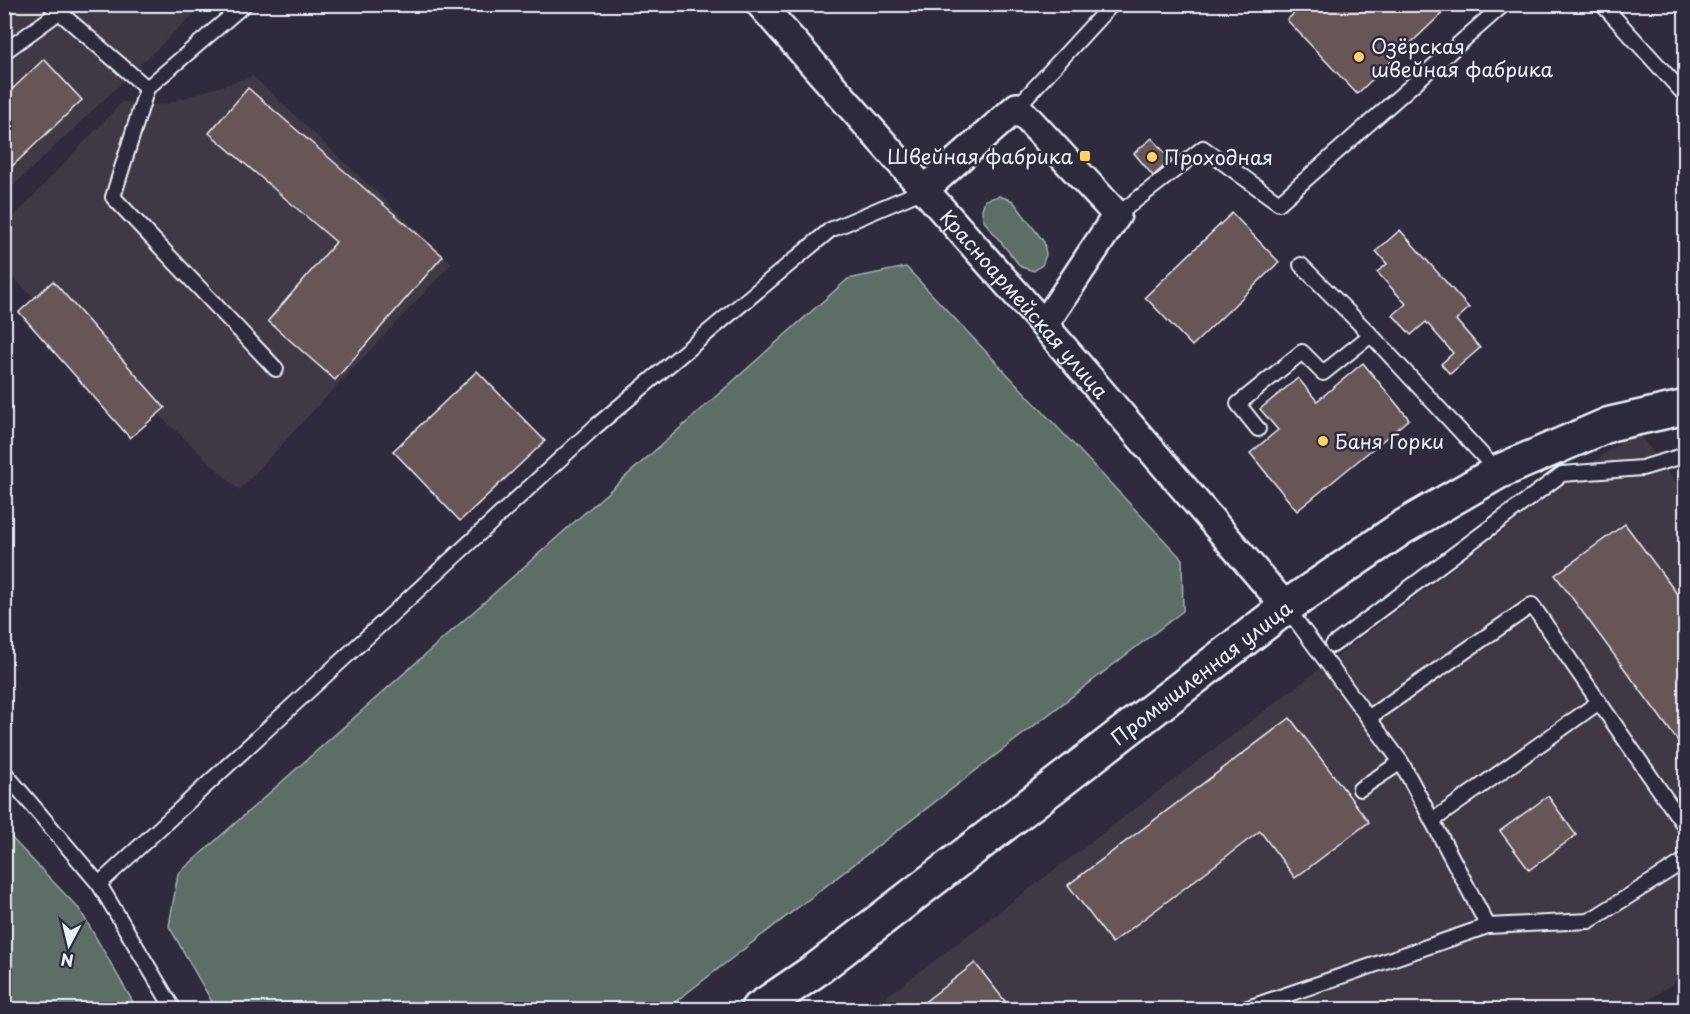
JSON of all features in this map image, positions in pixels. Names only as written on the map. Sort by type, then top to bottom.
[{"type":"main road","name":"Промышленная улица","points":[[758,1010],[826,962],[1286,607],[1403,527],[1498,472],[1610,424],[1686,407]]},
{"type":"street","name":"Красноармейская улица","points":[[760,4],[1044,325],[1286,607]]},
{"type":"street","points":[[924,189],[1017,107],[1117,215],[1044,325]]},
{"type":"lane","points":[[245,4],[147,88],[113,197],[276,369]]},
{"type":"lane","points":[[1117,215],[1203,148],[1279,203],[1504,4]]},
{"type":"lane","points":[[1602,4],[1686,96]]},
{"type":"lane","points":[[1017,107],[1111,5]]},
{"type":"lane","points":[[4,52],[55,8],[147,88]]},
{"type":"lane","points":[[99,884],[604,419],[830,230],[924,189]]},
{"type":"lane","points":[[1301,265],[1371,335],[1498,472]]},
{"type":"lane","points":[[1258,429],[1238,404],[1302,352],[1323,374],[1371,335]]},
{"type":"lane","points":[[1333,645],[1562,474],[1642,468],[1686,454]]},
{"type":"lane","points":[[1368,718],[1532,605],[1686,828]]},
{"type":"lane","points":[[1286,607],[1401,762],[1488,926]]},
{"type":"lane","points":[[1432,821],[1599,702]]},
{"type":"lane","points":[[1360,789],[1401,762]]},
{"type":"lane","points":[[4,772],[99,884],[174,1010]]},
{"type":"lane","points":[[1242,1010],[1488,926],[1589,921],[1686,860]]},
{"type":"shaded area","points":[[5,5],[203,5],[5,194]]},
{"type":"shaded area","points":[[253,76],[452,263],[239,490],[5,270],[4,227],[122,102],[162,105]]},
{"type":"shaded area","points":[[1636,430],[1685,494],[1685,975],[1636,1009],[869,1010]]},
{"type":"green space","points":[[999,196],[1013,201],[1044,242],[1046,255],[1042,265],[1034,271],[1021,267],[983,220],[982,209],[985,200]]},
{"type":"green space","points":[[906,267],[1182,559],[1183,611],[666,1009],[216,1009],[169,926],[178,874],[848,279]]},
{"type":"green space","points":[[4,830],[80,910],[137,1009],[5,1009]]},
{"type":"building","name":"Озёрская швейная фабрика","points":[[1304,4],[1452,4],[1357,94],[1287,20]]},
{"type":"building","points":[[44,59],[82,100],[4,174],[4,97]]},
{"type":"building","points":[[248,88],[443,256],[335,380],[268,321],[336,242],[209,133]]},
{"type":"building","name":"Проходная","points":[[1152,138],[1171,160],[1153,176],[1134,153]]},
{"type":"building","points":[[1232,213],[1279,262],[1192,346],[1145,297]]},
{"type":"building","points":[[1400,230],[1469,308],[1456,320],[1480,348],[1450,374],[1441,364],[1453,353],[1426,322],[1411,335],[1393,315],[1406,304],[1377,272],[1387,264],[1376,251]]},
{"type":"building","points":[[53,281],[165,408],[130,438],[19,312]]},
{"type":"building","name":"Баня Горки","points":[[1363,363],[1409,419],[1297,511],[1250,453],[1278,430],[1260,409],[1298,378],[1317,401]]},
{"type":"building","points":[[477,371],[545,441],[460,521],[393,451]]},
{"type":"building","points":[[1625,524],[1686,606],[1686,752],[1555,575]]},
{"type":"building","points":[[1290,718],[1369,822],[1295,878],[1260,831],[1112,943],[1068,885]]},
{"type":"building","points":[[1548,796],[1576,835],[1529,870],[1500,831]]},
{"type":"building","points":[[975,963],[1012,1010],[914,1010]]},
{"type":"place","name":"Озёрская швейная фабрика","points":[[1359,57]]},
{"type":"place","name":"Швейная фабрика","points":[[1085,156]]},
{"type":"place","name":"Проходная","points":[[1152,157]]},
{"type":"place","name":"Баня Горки","points":[[1323,441]]}]
